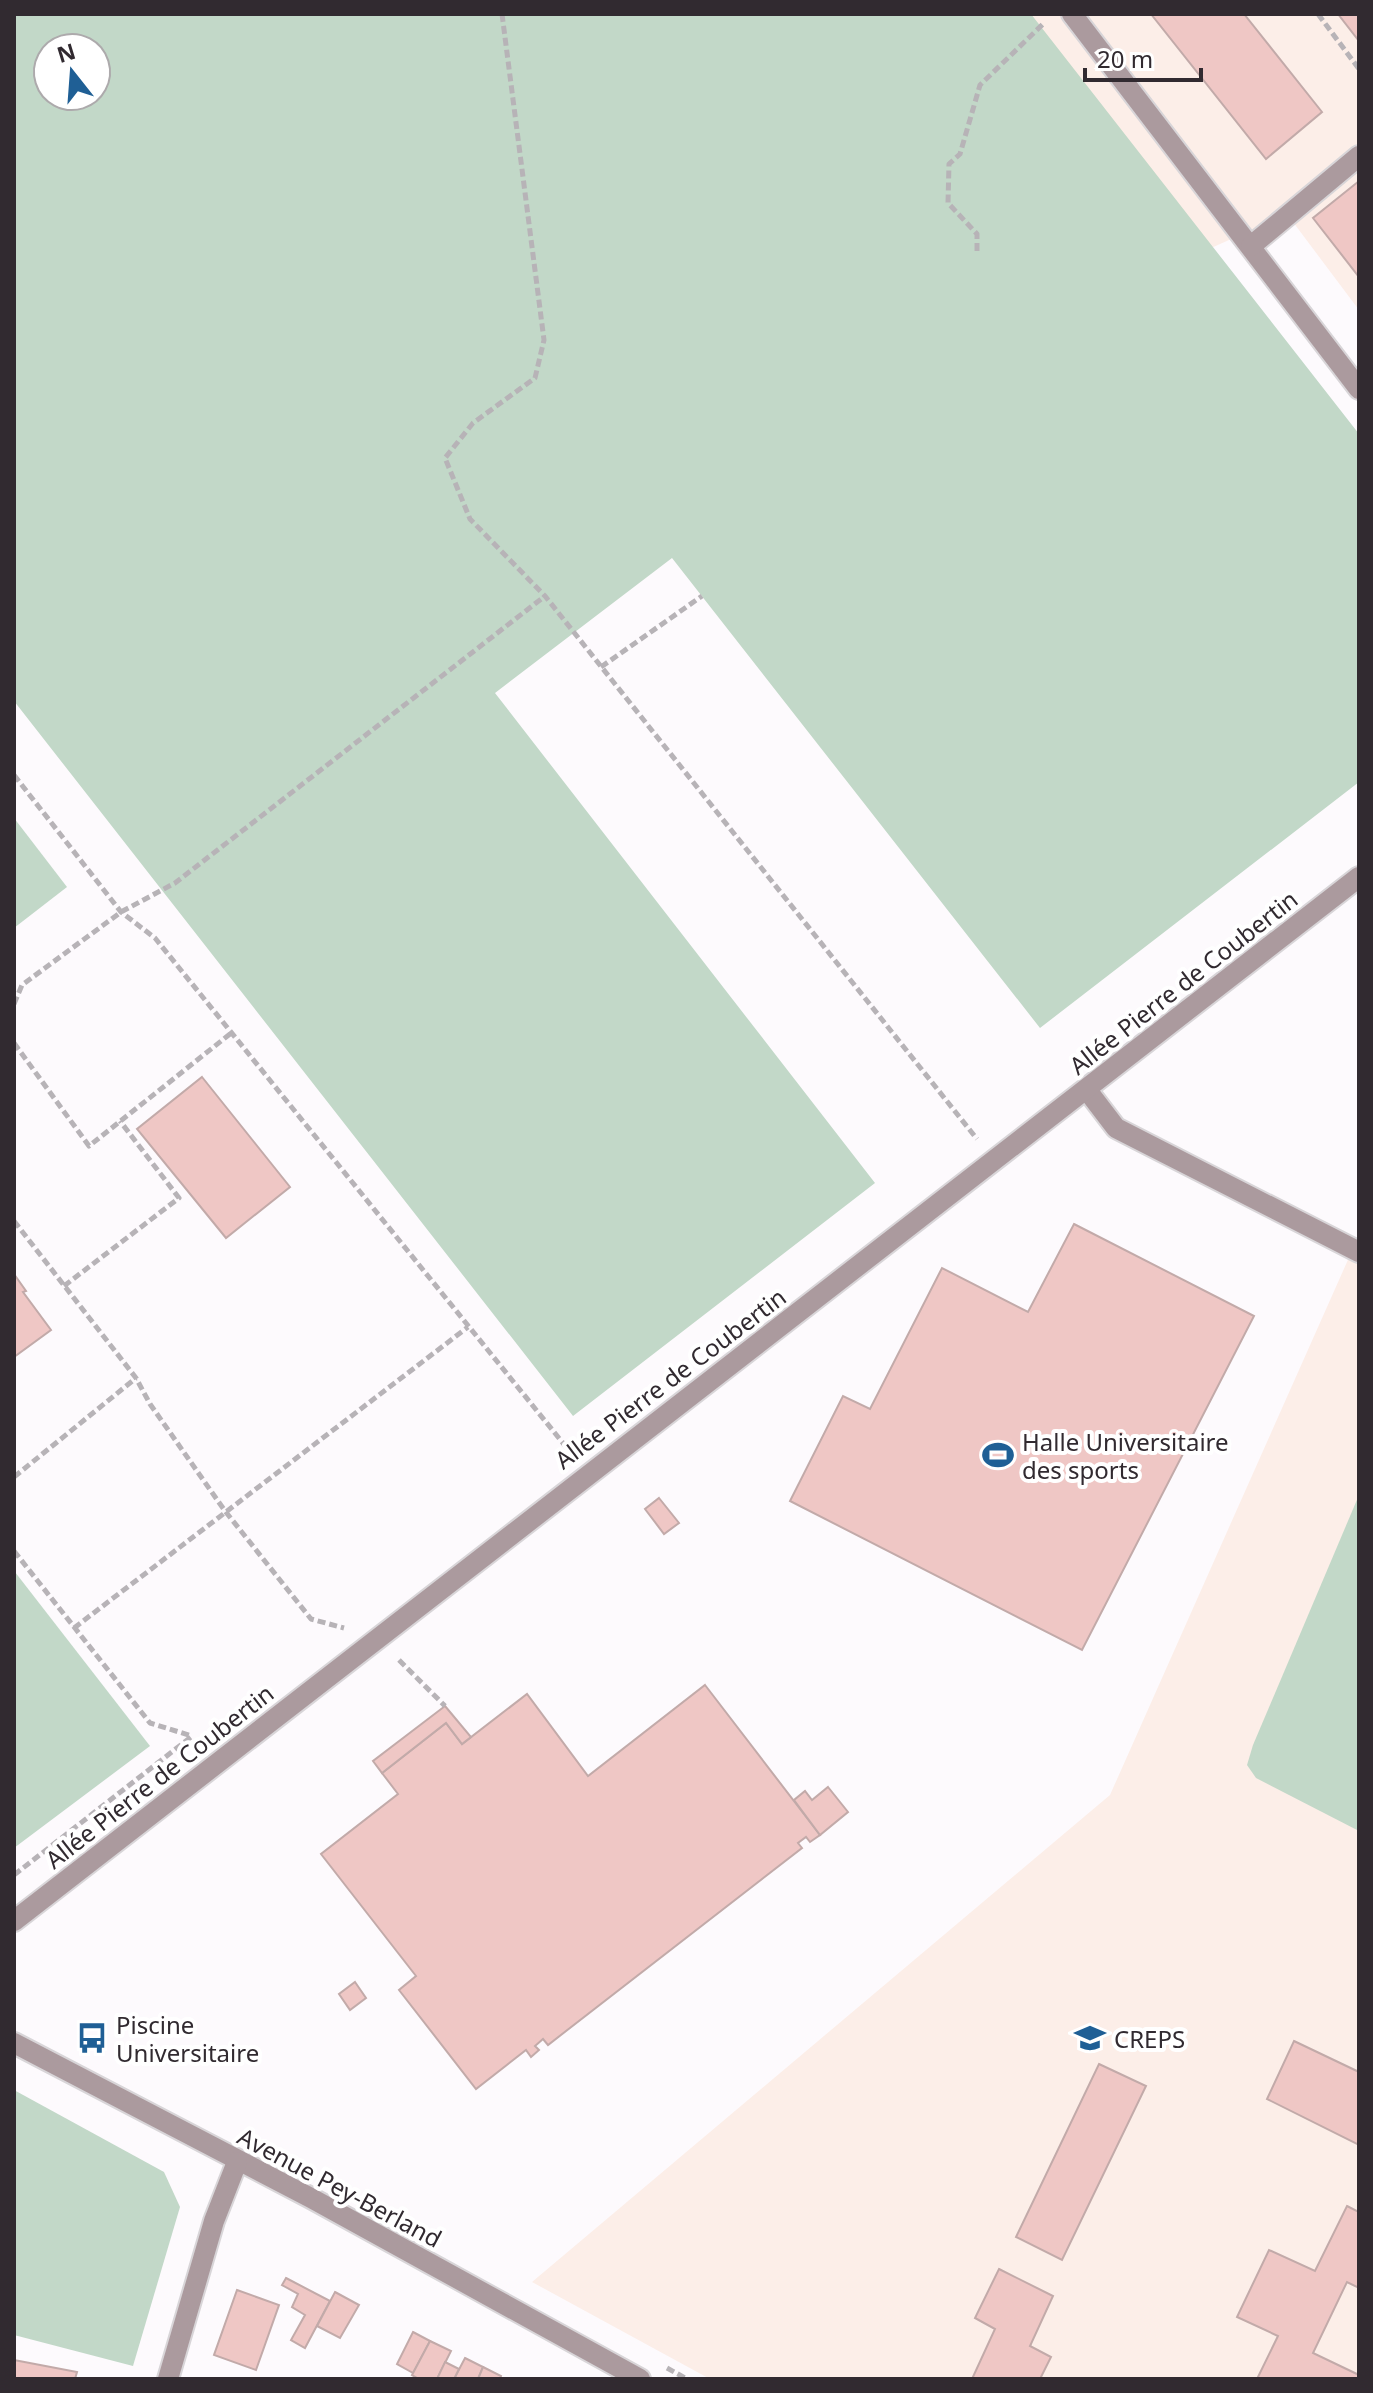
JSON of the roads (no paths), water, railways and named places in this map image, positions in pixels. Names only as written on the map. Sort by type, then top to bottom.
[{"type":"street","points":[[1072,14],[1359,389]]},
{"type":"street","points":[[1251,246],[1359,156]]},
{"type":"street","name":"Allée Pierre de Coubertin","points":[[14,1921],[1359,877]]},
{"type":"street","points":[[1087,1090],[1116,1128],[1359,1252]]},
{"type":"street","name":"Avenue Pey-Berland","points":[[14,2043],[311,2198],[640,2379]]},
{"type":"street","points":[[168,2379],[214,2221],[237,2162]]},
{"type":"place","name":"Halle Universitaire des sports","points":[[998,1455]]},
{"type":"place","name":"Piscine Universitaire","points":[[92,2038]]},
{"type":"place","name":"CREPS","points":[[1090,2038]]}]
